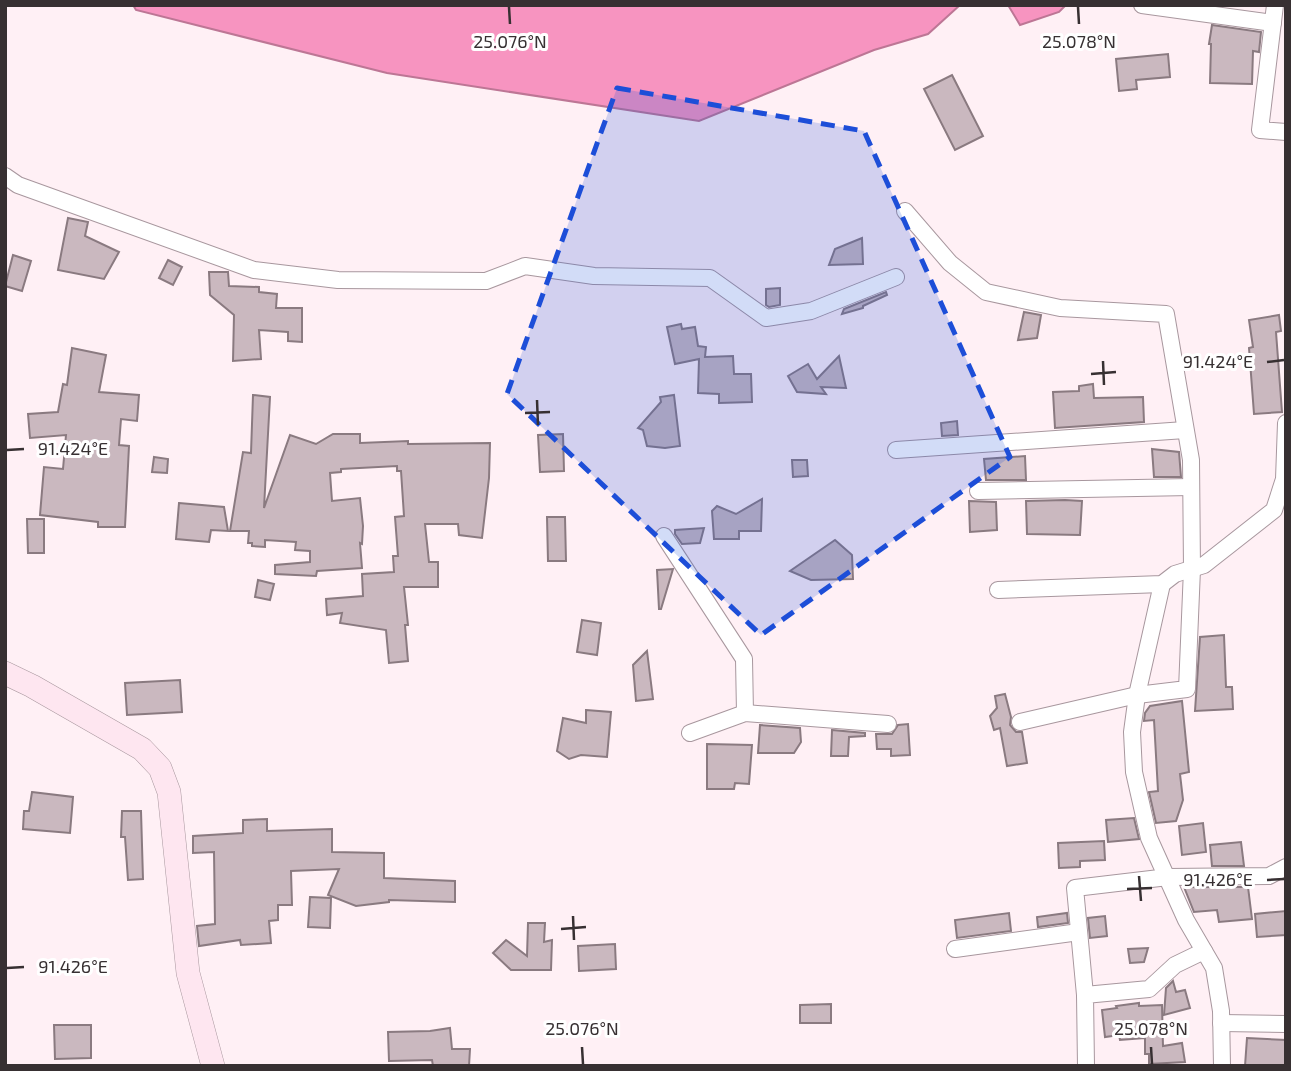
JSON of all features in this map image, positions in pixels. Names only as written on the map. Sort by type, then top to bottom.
[{"type":"main road","points":[[5,673],[142,749],[160,768],[169,792],[188,973],[213,1066]]},
{"type":"street","points":[[1142,5],[1273,23]]},
{"type":"street","points":[[1275,5],[1260,130],[1286,132]]},
{"type":"street","points":[[5,176],[18,185],[254,270],[338,280],[486,281],[525,266],[594,276],[710,278],[766,318],[811,311],[895,277]]},
{"type":"street","points":[[905,211],[950,263],[986,292],[1060,308],[1166,314],[1191,460],[1198,567],[1187,689],[1137,695],[1020,722]]},
{"type":"street","points":[[998,590],[1162,584],[1175,574],[1198,567],[1275,510],[1284,479],[1286,423]]},
{"type":"street","points":[[896,450],[1185,430]]},
{"type":"street","points":[[978,491],[1191,487]]},
{"type":"street","points":[[664,536],[744,659],[745,713]]},
{"type":"street","points":[[1162,584],[1137,695],[1132,732],[1134,772],[1149,838],[1186,920],[1214,968],[1221,1023],[1222,1066]]},
{"type":"street","points":[[691,733],[745,713],[888,724]]},
{"type":"street","points":[[1086,1066],[1084,995],[1075,888],[1168,877],[1269,876],[1286,867]]},
{"type":"street","points":[[955,949],[1079,932]]},
{"type":"street","points":[[1084,995],[1149,989],[1175,965],[1204,951]]},
{"type":"street","points":[[1221,1023],[1286,1024]]},
{"type":"highlighted area","points":[[617,88],[864,131],[1010,457],[761,635],[507,394]]},
{"type":"shaded area","points":[[133,5],[960,5],[928,34],[874,50],[699,121],[387,73],[136,10]]},
{"type":"shaded area","points":[[1008,5],[1066,5],[1059,12],[1020,25]]},
{"type":"building","points":[[1212,25],[1261,32],[1259,52],[1253,51],[1252,84],[1210,83],[1209,44]]},
{"type":"building","points":[[1168,54],[1170,77],[1136,80],[1137,89],[1119,91],[1116,59]]},
{"type":"building","points":[[952,75],[983,136],[955,150],[924,89]]},
{"type":"building","points":[[68,218],[88,222],[85,236],[119,252],[104,279],[58,270]]},
{"type":"building","points":[[862,238],[863,264],[829,265],[835,249]]},
{"type":"building","points":[[13,255],[31,261],[22,291],[5,286]]},
{"type":"building","points":[[168,260],[182,267],[173,285],[159,278]]},
{"type":"building","points":[[209,272],[228,272],[229,286],[259,287],[259,292],[277,294],[276,308],[302,308],[302,342],[288,341],[288,332],[259,330],[261,359],[233,361],[234,315],[210,295]]},
{"type":"building","points":[[780,288],[780,305],[766,305],[766,289]]},
{"type":"building","points":[[886,292],[887,295],[863,308],[842,314],[844,309]]},
{"type":"building","points":[[1024,312],[1041,315],[1037,338],[1018,340]]},
{"type":"building","points":[[1279,315],[1281,331],[1276,332],[1282,412],[1254,414],[1249,348],[1253,347],[1249,320]]},
{"type":"building","points":[[681,324],[682,329],[695,327],[698,346],[706,347],[705,357],[733,356],[734,374],[751,374],[752,402],[719,403],[719,394],[698,393],[699,359],[675,364],[667,327]]},
{"type":"building","points":[[72,348],[106,355],[99,392],[139,395],[137,421],[121,419],[119,445],[129,446],[125,527],[98,527],[98,522],[40,515],[44,467],[63,469],[66,435],[30,438],[28,414],[58,412],[63,384],[67,385]]},
{"type":"building","points":[[839,356],[846,388],[821,387],[826,394],[797,392],[788,376],[808,364],[817,379]]},
{"type":"building","points":[[1093,384],[1094,398],[1143,397],[1144,422],[1055,428],[1053,392],[1079,391],[1079,386]]},
{"type":"building","points":[[253,395],[270,397],[264,508],[290,435],[316,444],[333,434],[360,434],[360,443],[490,443],[482,538],[459,535],[458,524],[425,524],[429,562],[438,562],[438,587],[404,587],[408,661],[389,663],[386,630],[340,623],[342,613],[327,615],[326,599],[363,596],[362,574],[394,572],[393,556],[398,556],[395,517],[404,516],[401,471],[397,471],[397,466],[341,469],[341,472],[330,473],[332,501],[360,498],[363,526],[362,544],[360,543],[362,568],[317,571],[316,576],[275,574],[275,565],[310,562],[310,551],[295,550],[296,542],[265,540],[265,547],[252,546],[252,543],[248,543],[249,531],[230,531],[243,452],[251,453]]},
{"type":"building","points":[[674,395],[680,446],[647,446],[643,430],[638,428],[661,402],[660,397]]},
{"type":"building","points":[[957,421],[958,435],[942,436],[941,423]]},
{"type":"building","points":[[563,434],[564,471],[540,472],[538,435]]},
{"type":"building","points":[[1152,449],[1179,452],[1181,477],[1154,477]]},
{"type":"building","points":[[1025,456],[1026,480],[986,480],[984,459]]},
{"type":"building","points":[[154,457],[168,459],[167,473],[152,472]]},
{"type":"building","points":[[792,460],[807,460],[808,476],[793,477]]},
{"type":"building","points":[[762,499],[761,531],[739,531],[739,539],[714,539],[712,511],[717,506],[736,514]]},
{"type":"building","points":[[969,501],[996,502],[997,530],[970,532]]},
{"type":"building","points":[[1026,501],[1082,501],[1080,535],[1027,534]]},
{"type":"building","points":[[179,503],[224,507],[228,531],[211,530],[209,542],[176,539]]},
{"type":"building","points":[[547,517],[565,517],[566,561],[548,561]]},
{"type":"building","points":[[27,519],[44,519],[44,553],[28,553]]},
{"type":"building","points":[[704,528],[700,543],[682,544],[675,534],[675,530]]},
{"type":"building","points":[[835,540],[852,555],[853,579],[811,580],[790,571]]},
{"type":"building","points":[[673,569],[661,609],[659,609],[657,570]]},
{"type":"building","points":[[258,580],[274,584],[270,600],[255,597]]},
{"type":"building","points":[[582,620],[601,623],[597,655],[577,652]]},
{"type":"building","points":[[1224,635],[1226,687],[1232,687],[1233,709],[1195,711],[1200,637]]},
{"type":"building","points":[[647,651],[653,699],[636,701],[633,665]]},
{"type":"building","points":[[180,680],[182,712],[127,715],[125,683]]},
{"type":"building","points":[[1005,694],[1011,717],[1010,725],[1016,732],[1022,732],[1027,763],[1007,766],[1000,728],[994,730],[990,716],[997,708],[995,696]]},
{"type":"building","points":[[1182,701],[1189,772],[1180,774],[1183,800],[1176,821],[1156,823],[1149,792],[1158,791],[1154,720],[1144,721],[1145,713],[1150,706]]},
{"type":"building","points":[[586,710],[611,712],[607,757],[581,755],[569,759],[557,751],[563,718],[586,723]]},
{"type":"building","points":[[908,724],[910,755],[891,756],[891,749],[877,749],[876,734],[892,734],[898,725]]},
{"type":"building","points":[[760,725],[800,728],[801,742],[794,753],[758,753]]},
{"type":"building","points":[[832,730],[865,733],[865,736],[849,737],[848,756],[831,756]]},
{"type":"building","points":[[707,744],[752,745],[749,784],[735,783],[734,789],[707,789]]},
{"type":"building","points":[[32,792],[73,797],[70,833],[23,829],[24,811],[29,811]]},
{"type":"building","points":[[122,811],[141,811],[143,879],[128,880],[125,837],[121,837]]},
{"type":"building","points":[[1134,818],[1139,839],[1108,842],[1106,820]]},
{"type":"building","points":[[267,819],[267,831],[332,829],[332,852],[384,853],[384,878],[455,881],[455,902],[389,900],[356,906],[328,895],[339,869],[291,871],[292,905],[278,905],[278,920],[269,921],[271,943],[241,945],[240,940],[199,946],[197,926],[215,924],[214,852],[193,853],[193,836],[243,833],[243,820]]},
{"type":"building","points":[[1203,823],[1206,852],[1182,855],[1179,826]]},
{"type":"building","points":[[1104,841],[1105,860],[1080,861],[1080,867],[1059,868],[1058,843]]},
{"type":"building","points":[[1241,842],[1244,866],[1212,866],[1210,845]]},
{"type":"building","points":[[1184,887],[1248,887],[1252,919],[1219,922],[1217,910],[1194,912]]},
{"type":"building","points":[[310,897],[331,898],[330,928],[308,927]]},
{"type":"building","points":[[1286,911],[1286,935],[1257,937],[1255,914]]},
{"type":"building","points":[[1009,913],[1011,931],[957,938],[955,920]]},
{"type":"building","points":[[1067,913],[1068,923],[1038,927],[1037,917]]},
{"type":"building","points":[[1105,916],[1107,936],[1090,938],[1088,918]]},
{"type":"building","points":[[528,923],[545,923],[544,942],[552,940],[551,970],[511,970],[493,953],[506,940],[527,956]]},
{"type":"building","points":[[615,944],[616,969],[579,971],[578,946]]},
{"type":"building","points":[[1148,948],[1144,962],[1130,963],[1128,949]]},
{"type":"building","points":[[1173,981],[1176,992],[1185,990],[1190,1008],[1164,1015],[1166,988]]},
{"type":"building","points":[[1139,1003],[1139,1006],[1162,1005],[1163,1046],[1182,1043],[1185,1062],[1149,1064],[1149,1054],[1145,1054],[1145,1038],[1120,1040],[1119,1035],[1105,1037],[1102,1010]]},
{"type":"building","points":[[831,1004],[831,1023],[800,1023],[800,1005]]},
{"type":"building","points":[[54,1025],[91,1025],[91,1058],[55,1059]]},
{"type":"building","points":[[450,1028],[452,1049],[470,1049],[469,1066],[433,1066],[432,1060],[389,1061],[388,1032]]},
{"type":"building","points":[[1247,1038],[1286,1040],[1286,1066],[1245,1066]]}]
